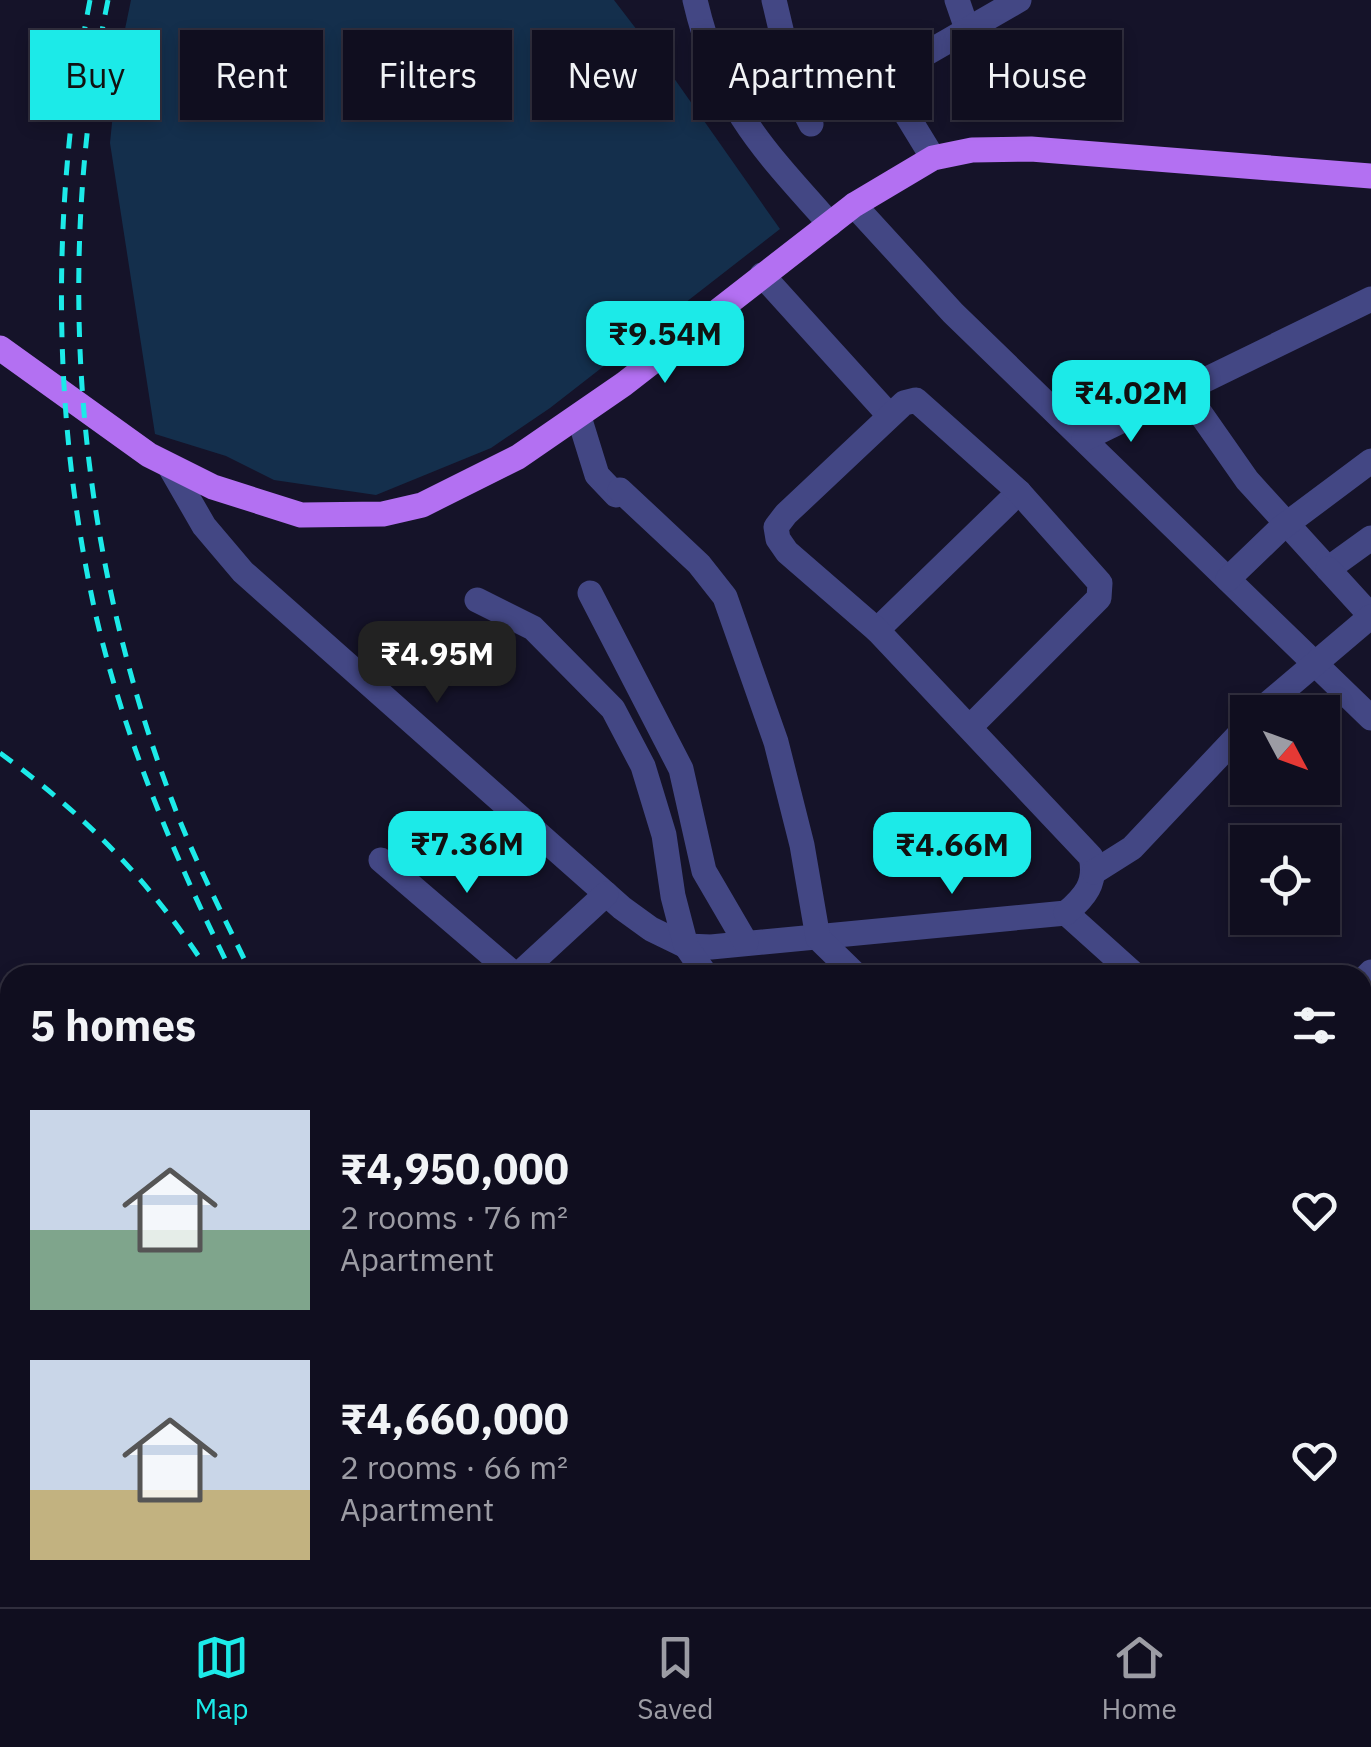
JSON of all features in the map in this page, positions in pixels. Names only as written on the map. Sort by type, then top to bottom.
[{"type":"main road","points":[[0,348],[170,467],[245,499],[301,515],[383,514],[422,505],[486,475],[578,417],[854,205],[933,158],[972,150],[1032,148],[1371,176]]},
{"type":"street","points":[[695,0],[713,66],[729,101],[752,137],[830,224]]},
{"type":"street","points":[[774,0],[783,38],[785,73],[812,124]]},
{"type":"street","points":[[957,0],[967,29]]},
{"type":"street","points":[[933,158],[892,91],[890,79],[901,68],[1019,0]]},
{"type":"street","points":[[854,205],[953,313],[1371,718]]},
{"type":"street","points":[[762,274],[889,415]]},
{"type":"street","points":[[1084,438],[1371,299]]},
{"type":"street","points":[[1184,390],[1221,446],[1370,616],[1279,695]]},
{"type":"street","points":[[170,467],[204,526],[243,572],[650,929],[718,945],[1066,913],[1090,889],[1094,872],[1091,857],[877,630],[787,552],[778,539],[776,527],[889,415],[904,402],[916,400],[1019,492],[1100,583],[1099,598],[970,727]]},
{"type":"street","points":[[578,417],[598,475],[699,564],[726,597],[776,742],[802,845],[818,938],[846,965]]},
{"type":"street","points":[[1228,579],[1286,524],[1371,461]]},
{"type":"street","points":[[877,630],[1019,492]]},
{"type":"street","points":[[1328,569],[1371,538]]},
{"type":"street","points":[[590,592],[681,769],[718,945],[710,965]]},
{"type":"street","points":[[477,600],[533,628],[612,709],[643,766],[664,835],[672,896],[718,945]]},
{"type":"street","points":[[1094,872],[1132,848],[1230,744]]},
{"type":"street","points":[[381,860],[505,965]]},
{"type":"street","points":[[528,965],[606,894]]},
{"type":"street","points":[[1066,913],[1124,965]]},
{"type":"water","points":[[131,0],[614,0],[637,30],[532,30],[532,120],[673,120],[673,77],[693,105],[693,120],[703,120],[780,229],[550,408],[491,448],[376,495],[274,480],[226,456],[155,434],[110,143],[112,120],[160,120],[160,30],[125,30]]},
{"type":"railway","points":[[90,0],[68,153],[61,308],[64,386],[81,540],[108,663],[137,754],[172,844],[228,965]]},
{"type":"railway","points":[[108,0],[91,101],[81,203],[79,305],[95,508],[114,608],[140,706],[182,825],[247,965]]},
{"type":"railway","points":[[0,753],[90,827],[141,881],[204,965]]}]
